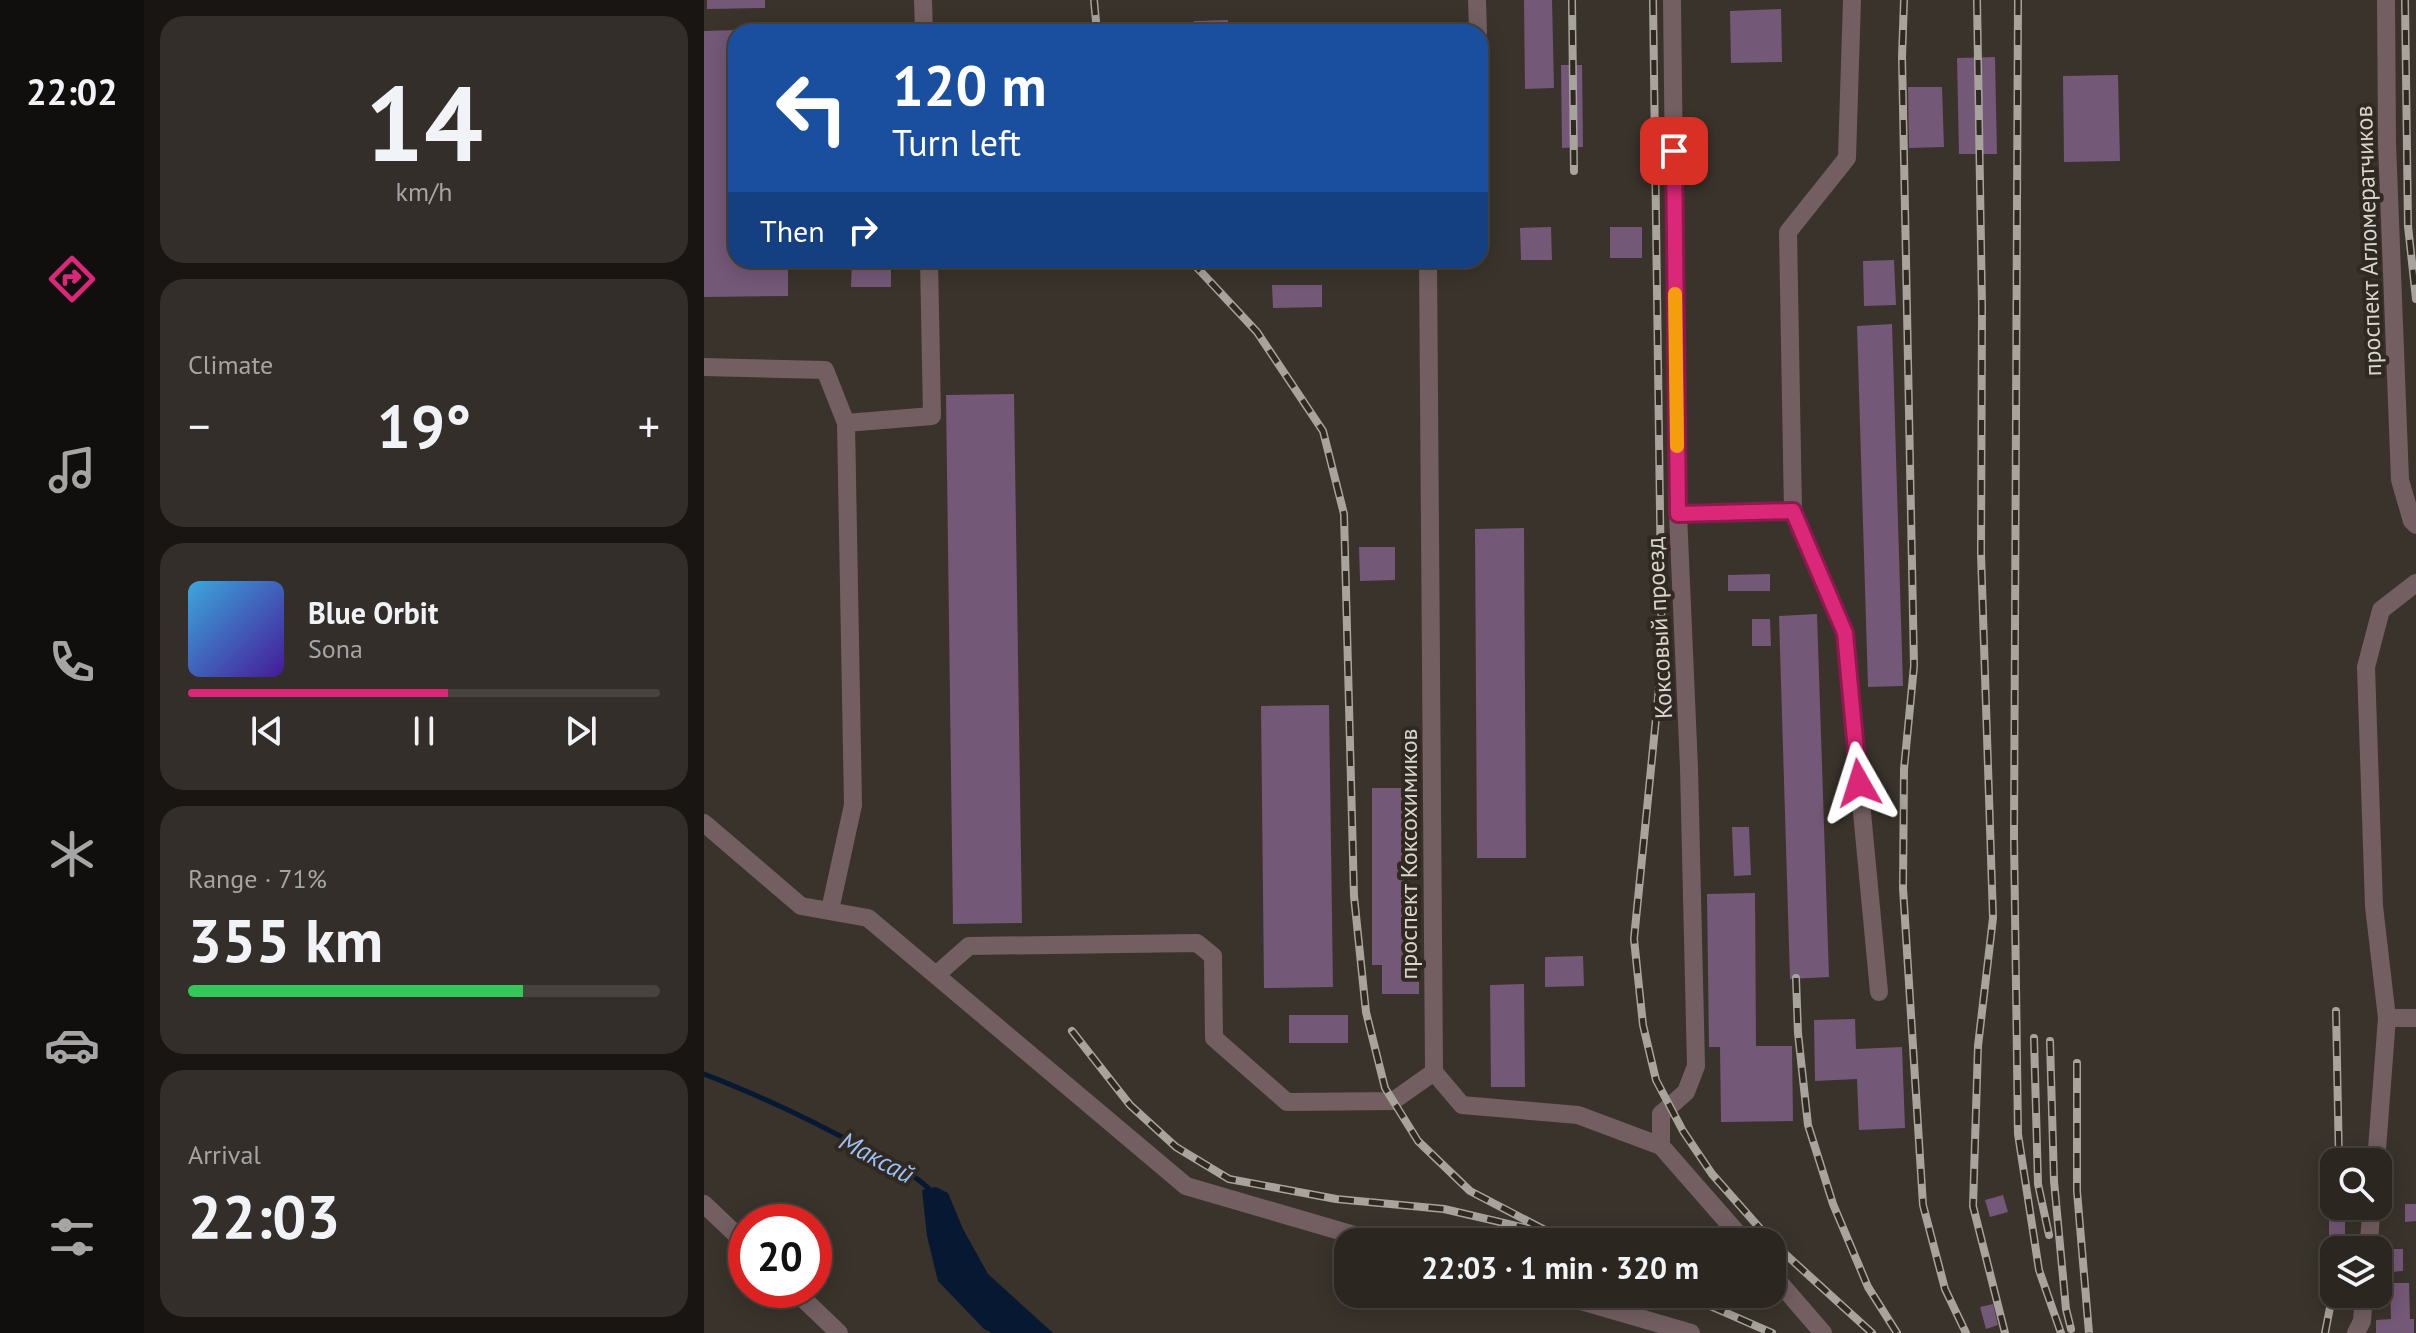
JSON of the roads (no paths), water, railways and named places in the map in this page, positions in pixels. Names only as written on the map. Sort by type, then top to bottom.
[{"type":"street","points":[[923,0],[924,24]]},
{"type":"street","points":[[1477,0],[1478,24]]},
{"type":"street","name":"Коксовый проезд","points":[[1661,1146],[1661,1114],[1686,1092],[1696,1066],[1689,768],[1678,514],[1672,0]]},
{"type":"street","points":[[1852,0],[1847,158],[1788,232],[1793,511],[1845,633],[1879,992]]},
{"type":"street","name":"проспект Агломератчиков","points":[[2386,0],[2387,143],[2400,480],[2412,521],[2416,525]]},
{"type":"street","points":[[846,423],[932,416],[929,268]]},
{"type":"street","name":"проспект Коксохимиков","points":[[1428,268],[1434,1072]]},
{"type":"street","points":[[704,367],[825,370],[846,423],[853,805],[830,910]]},
{"type":"street","points":[[1678,514],[1793,511]]},
{"type":"street","points":[[2377,1148],[2387,1018],[2374,906],[2366,667],[2381,610],[2416,583]]},
{"type":"street","points":[[704,823],[801,906],[868,918],[1186,1186],[1334,1229]]},
{"type":"street","points":[[936,975],[969,946],[1197,943],[1213,956],[1214,1038],[1287,1102],[1393,1101],[1434,1072],[1462,1105],[1578,1115],[1661,1146],[1733,1228]]},
{"type":"street","points":[[2387,1018],[2416,1018]]},
{"type":"street","points":[[704,1204],[728,1227]]},
{"type":"street","points":[[1786,1290],[1823,1333]]},
{"type":"street","points":[[813,1308],[839,1333]]},
{"type":"street","points":[[1605,1308],[1691,1333]]},
{"type":"street","points":[[2356,1333],[2362,1321],[2363,1308]]},
{"type":"water","points":[[936,1187],[948,1193],[963,1229],[988,1274],[1053,1333],[992,1333],[984,1329],[938,1281],[927,1236],[922,1190]]},
{"type":"waterway","name":"Максай","points":[[704,1074],[831,1131],[904,1170],[933,1193]]},
{"type":"railway","points":[[1094,0],[1096,24]]},
{"type":"railway","points":[[1572,0],[1574,171]]},
{"type":"railway","points":[[1653,0],[1662,658],[1634,939],[1643,1025],[1656,1080],[1683,1131],[1712,1174],[1760,1228]]},
{"type":"railway","points":[[1904,0],[1902,57],[1914,666],[1904,769],[1903,888],[1923,1205],[1945,1289],[1966,1333]]},
{"type":"railway","points":[[1977,0],[1982,307],[1981,554],[1993,918],[1978,1046],[1973,1206],[2005,1333]]},
{"type":"railway","points":[[2018,0],[2014,837],[2018,1134],[2039,1270],[2061,1333]]},
{"type":"railway","points":[[2405,0],[2408,226],[2416,299]]},
{"type":"railway","points":[[1197,268],[1257,332],[1323,431],[1344,514],[1354,896],[1366,1012],[1385,1088],[1418,1141],[1470,1191],[1541,1228]]},
{"type":"railway","points":[[1796,978],[1798,1033],[1808,1125],[1833,1204],[1868,1287],[1897,1333]]},
{"type":"railway","points":[[2336,1011],[2339,1148]]},
{"type":"railway","points":[[1072,1031],[1130,1105],[1176,1147],[1229,1179],[1336,1199],[1444,1209],[1526,1228]]},
{"type":"railway","points":[[2034,1038],[2038,1184],[2049,1235]]},
{"type":"railway","points":[[2050,1041],[2054,1181],[2066,1309],[2071,1329]]},
{"type":"railway","points":[[2077,1063],[2077,1191],[2089,1333]]},
{"type":"railway","points":[[1786,1255],[1872,1333]]},
{"type":"railway","points":[[1715,1308],[1772,1333]]},
{"type":"railway","points":[[2325,1333],[2330,1308]]}]
